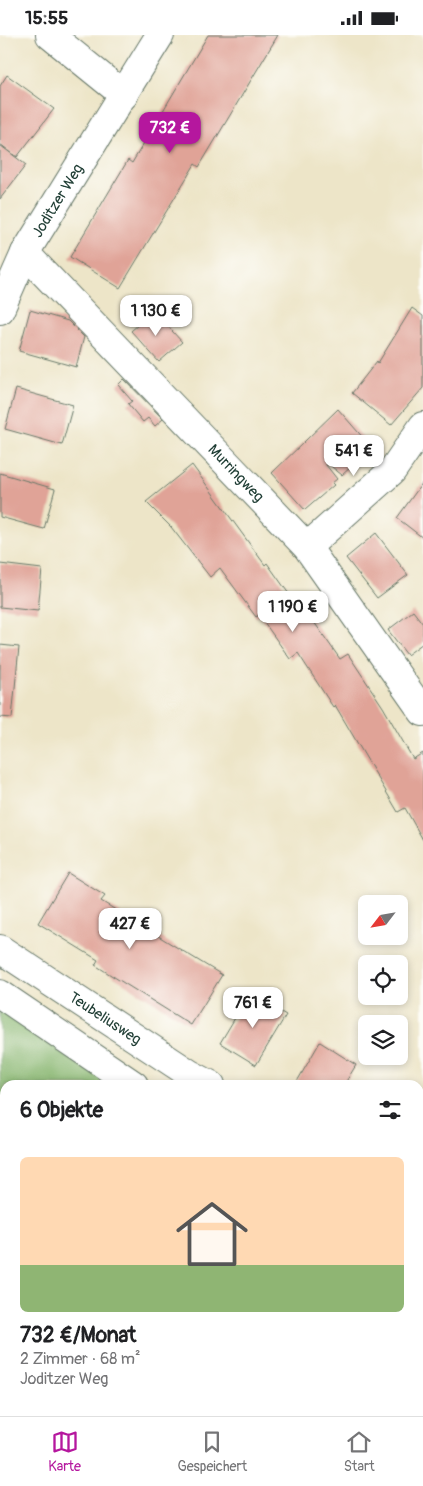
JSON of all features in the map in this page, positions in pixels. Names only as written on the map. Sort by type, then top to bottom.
[{"type":"street","points":[[50,35],[124,95]]},
{"type":"street","name":"Joditzer Weg","points":[[0,310],[26,253],[160,35]]},
{"type":"street","name":"Murringweg","points":[[26,253],[307,547],[423,712]]},
{"type":"street","points":[[307,547],[392,471],[423,426]]},
{"type":"street","name":"Teubeliusweg","points":[[0,949],[201,1080]]},
{"type":"street","points":[[0,994],[127,1080]]},
{"type":"green space","points":[[0,994],[127,1080],[0,1080]]},
{"type":"building","points":[[208,35],[278,35],[199,167],[195,164],[120,288],[70,257],[128,160],[132,163]]},
{"type":"building","points":[[7,75],[54,109],[17,157],[0,144],[0,86]]},
{"type":"building","points":[[0,145],[26,165],[0,199]]},
{"type":"building","points":[[412,308],[423,316],[423,388],[391,425],[352,393],[377,361],[378,363]]},
{"type":"building","points":[[30,310],[68,321],[84,337],[76,367],[19,351]]},
{"type":"building","points":[[154,311],[182,342],[159,362],[131,331]]},
{"type":"building","points":[[124,379],[163,419],[155,426],[148,418],[143,422],[128,404],[132,401],[118,385]]},
{"type":"building","points":[[16,389],[73,405],[62,445],[5,429]]},
{"type":"building","points":[[338,409],[372,448],[342,475],[327,463],[326,465],[337,479],[332,483],[334,485],[305,510],[272,473]]},
{"type":"building","points":[[192,465],[265,565],[267,563],[299,608],[302,605],[340,659],[348,654],[383,707],[413,759],[423,753],[423,840],[405,808],[398,812],[335,705],[333,707],[298,653],[290,659],[259,615],[256,617],[220,568],[210,577],[171,527],[146,502]]},
{"type":"building","points":[[0,473],[55,489],[44,529],[0,517]]},
{"type":"building","points":[[423,482],[423,538],[397,518]]},
{"type":"building","points":[[376,533],[408,575],[377,598],[346,558]]},
{"type":"building","points":[[0,564],[42,569],[38,611],[0,607]]},
{"type":"building","points":[[413,611],[423,624],[423,643],[407,655],[388,630]]},
{"type":"building","points":[[0,645],[19,647],[12,718],[0,717]]},
{"type":"building","points":[[68,873],[105,896],[101,901],[222,975],[191,1025],[95,965],[98,960],[38,923]]},
{"type":"building","points":[[250,993],[286,1015],[256,1065],[220,1043]]},
{"type":"building","points":[[320,1042],[356,1065],[347,1080],[298,1080]]}]
